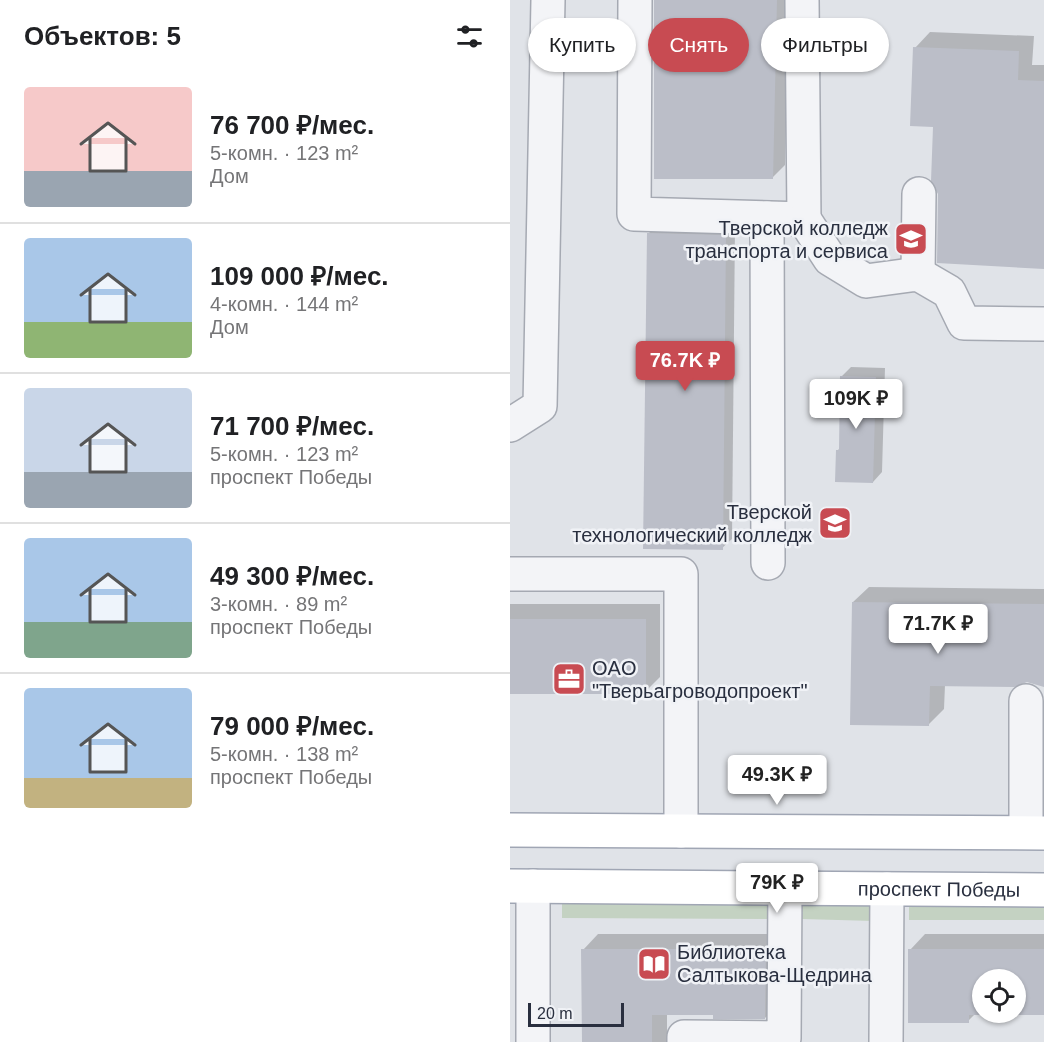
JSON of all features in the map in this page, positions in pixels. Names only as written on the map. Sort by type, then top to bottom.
[{"type":"main road","points":[[510,830],[1035,832]]},
{"type":"main road","name":"проспект Победы","points":[[522,886],[1044,890]]},
{"type":"street","points":[[510,425],[540,406],[548,0]]},
{"type":"street","points":[[635,0],[634,214],[804,219]]},
{"type":"street","points":[[802,0],[804,219],[830,259],[866,281],[918,274],[948,292],[964,323],[1044,324]]},
{"type":"street","points":[[918,274],[919,194]]},
{"type":"street","points":[[767,218],[768,563]]},
{"type":"street","points":[[510,574],[681,574],[681,831]]},
{"type":"street","points":[[1026,701],[1035,832]]},
{"type":"street","points":[[522,886],[533,1042]]},
{"type":"street","points":[[684,1042],[684,1037],[784,1038],[785,888]]},
{"type":"street","points":[[886,1042],[887,889]]},
{"type":"green space","points":[[562,897],[768,898],[768,919],[562,918]]},
{"type":"green space","points":[[803,899],[874,900],[874,921],[802,919]]},
{"type":"green space","points":[[1044,899],[1044,920],[909,920],[909,900]]},
{"type":"building","points":[[654,0],[777,0],[777,18],[761,18],[761,72],[775,72],[773,179],[654,179],[654,72],[749,72],[749,18],[654,18]]},
{"type":"building","points":[[913,47],[1019,51],[1018,80],[1044,81],[1044,269],[937,263],[938,194],[931,181],[933,127],[910,126]]},
{"type":"building","points":[[647,233],[726,235],[723,550],[643,549]]},
{"type":"building","points":[[840,376],[876,377],[873,483],[835,482],[836,450],[839,450]]},
{"type":"building","points":[[852,602],[1044,604],[1044,687],[1027,682],[1014,687],[930,686],[929,726],[850,725]]},
{"type":"building","points":[[510,619],[646,619],[646,694],[510,694]]},
{"type":"building","points":[[581,949],[766,949],[765,1019],[713,1019],[713,1015],[652,1015],[652,1042],[582,1042]]},
{"type":"building","points":[[908,949],[1044,949],[1044,1015],[1026,1015],[1026,969],[972,969],[972,1015],[969,1015],[969,1023],[908,1023]]},
{"type":"place","name":"Тверской колледж транспорта и сервиса","points":[[911,239]]},
{"type":"place","name":"Тверской технологический колледж","points":[[835,523]]},
{"type":"place","name":"OAO \"Тверьагроводопроект\"","points":[[569,679]]},
{"type":"place","name":"Библиотека Салтыкова-Щедрина","points":[[654,964]]}]
